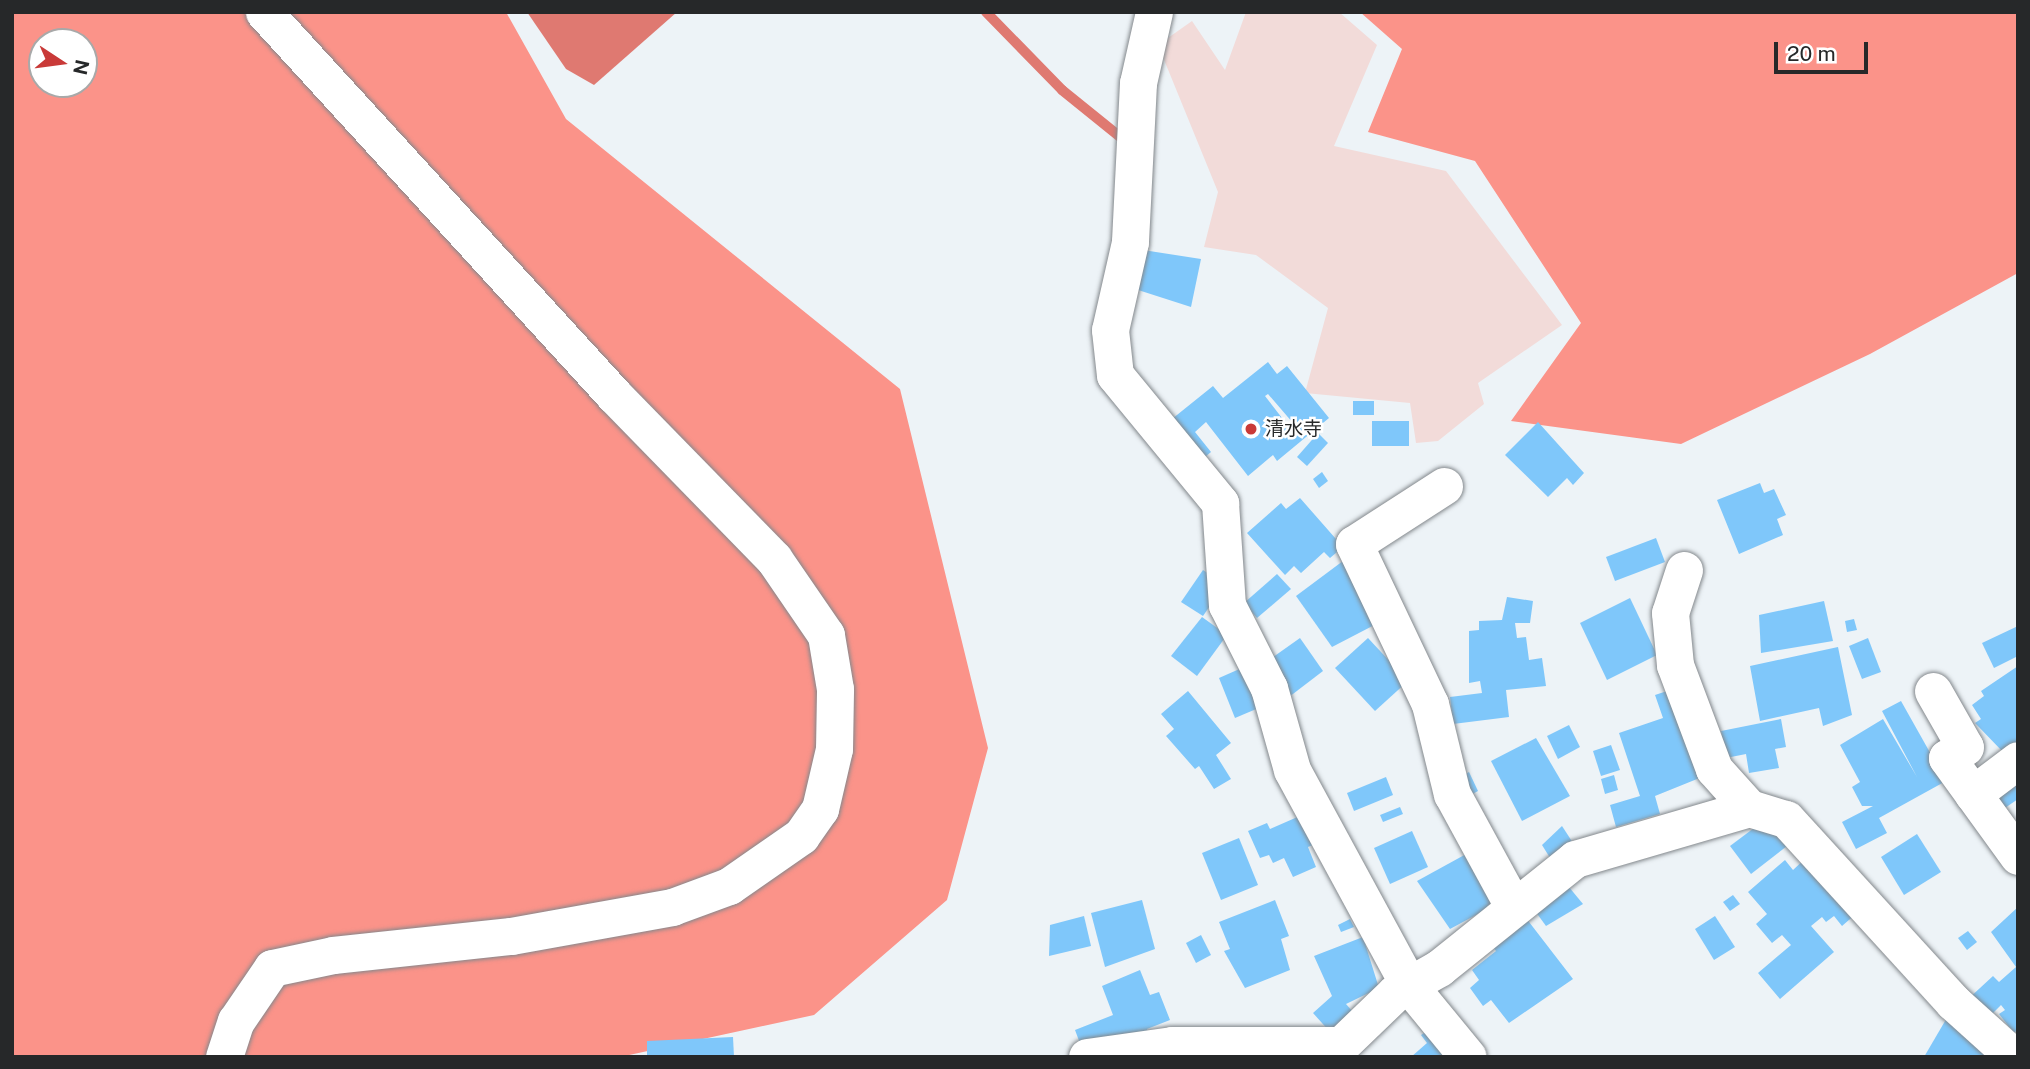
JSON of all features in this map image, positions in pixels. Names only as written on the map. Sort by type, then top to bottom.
[{"type":"street","points":[[224,1057],[236,1021],[272,968],[605,919],[672,906],[729,886],[801,836],[820,809],[834,749],[835,689],[826,635],[774,559],[614,395],[264,12]]},
{"type":"street","points":[[1154,12],[1138,83],[1130,242],[1111,330],[1115,375],[1220,503],[1233,622],[1269,688],[1292,771],[1408,984],[1468,1057]]},
{"type":"street","points":[[1444,486],[1354,544],[1430,704],[1452,794],[1513,906]]},
{"type":"street","points":[[1684,570],[1670,613],[1675,665],[1714,769],[1749,808],[1786,819],[1952,1002],[2013,1050]]},
{"type":"street","points":[[1933,691],[1965,747],[1947,758],[2018,856]]},
{"type":"street","points":[[1973,794],[2018,760]]},
{"type":"street","points":[[1087,1057],[1172,1045],[1342,1051],[1408,984],[1438,968],[1575,859],[1749,808]]},
{"type":"shaded area","points":[[12,12],[506,12],[566,119],[900,389],[988,748],[947,900],[814,1015],[620,1057],[12,1057]]},
{"type":"shaded area","points":[[527,12],[677,12],[594,85],[566,69]]},
{"type":"shaded area","points":[[1246,12],[1339,12],[1377,45],[1334,146],[1446,171],[1562,325],[1478,383],[1484,404],[1438,441],[1416,443],[1410,403],[1305,393],[1328,308],[1256,255],[1204,247],[1218,192],[1158,45],[1192,21],[1225,70]]},
{"type":"shaded area","points":[[1360,12],[2018,12],[2018,273],[1870,354],[1681,444],[1511,421],[1581,323],[1475,161],[1368,132],[1402,49]]},
{"type":"building","points":[[1143,250],[1201,259],[1191,307],[1135,289]]},
{"type":"building","points":[[1268,362],[1277,374],[1287,366],[1329,418],[1277,461],[1273,455],[1248,476],[1206,422],[1195,432],[1211,452],[1199,462],[1167,423],[1213,386],[1223,398]],"holes":[[[1268,394],[1293,423],[1289,427],[1265,396]]]},
{"type":"building","points":[[1353,401],[1374,401],[1374,415],[1353,415]]},
{"type":"building","points":[[1372,421],[1409,421],[1409,446],[1372,446]]},
{"type":"building","points":[[1538,422],[1584,473],[1573,485],[1567,478],[1548,497],[1505,455]]},
{"type":"building","points":[[1318,433],[1328,443],[1307,466],[1297,457]]},
{"type":"building","points":[[1322,472],[1328,481],[1319,488],[1313,479]]},
{"type":"building","points":[[1760,483],[1764,493],[1774,489],[1786,515],[1777,519],[1783,535],[1739,554],[1717,500]]},
{"type":"building","points":[[1300,498],[1343,547],[1330,558],[1324,552],[1301,573],[1294,566],[1285,575],[1247,533],[1281,503],[1286,509]]},
{"type":"building","points":[[1656,538],[1665,562],[1615,581],[1606,557]]},
{"type":"building","points":[[1351,555],[1384,620],[1332,647],[1296,596]]},
{"type":"building","points":[[1203,570],[1218,580],[1216,597],[1203,616],[1181,602]]},
{"type":"building","points":[[1277,574],[1291,589],[1257,618],[1244,603]]},
{"type":"building","points":[[1507,597],[1533,601],[1530,623],[1515,623],[1517,638],[1526,637],[1529,660],[1542,658],[1546,686],[1506,690],[1509,717],[1453,724],[1450,697],[1482,693],[1480,681],[1469,683],[1469,631],[1479,630],[1479,621],[1502,620]]},
{"type":"building","points":[[1630,598],[1657,655],[1607,680],[1580,623]]},
{"type":"building","points":[[1824,601],[1833,641],[1761,653],[1759,615]]},
{"type":"building","points":[[1202,617],[1227,635],[1197,676],[1171,656]]},
{"type":"building","points":[[1854,619],[1857,630],[1847,632],[1845,621]]},
{"type":"building","points":[[2018,626],[2018,656],[1994,668],[1982,643]]},
{"type":"building","points":[[1300,638],[1323,671],[1289,697],[1269,660]]},
{"type":"building","points":[[1368,638],[1408,681],[1375,711],[1335,668]]},
{"type":"building","points":[[1868,638],[1881,672],[1862,679],[1849,646]]},
{"type":"building","points":[[1838,647],[1852,715],[1823,726],[1819,708],[1760,721],[1750,666]]},
{"type":"building","points":[[2018,666],[2018,742],[2003,752],[1975,723],[1981,719],[1972,705],[1984,696],[1981,691]]},
{"type":"building","points":[[1244,667],[1261,707],[1235,718],[1219,678]]},
{"type":"building","points":[[1670,690],[1707,775],[1655,796],[1660,814],[1616,827],[1610,805],[1640,796],[1619,733],[1663,718],[1655,695]]},
{"type":"building","points":[[1188,691],[1231,743],[1216,755],[1231,779],[1214,789],[1199,766],[1195,769],[1166,736],[1174,729],[1161,714]]},
{"type":"building","points":[[1901,701],[1946,781],[1879,818],[1887,833],[1856,849],[1842,822],[1873,806],[1862,806],[1852,787],[1860,782],[1840,745],[1883,719],[1917,777],[1882,711]]},
{"type":"building","points":[[1781,719],[1786,747],[1775,749],[1779,768],[1749,773],[1746,754],[1726,758],[1721,731]]},
{"type":"building","points":[[1569,725],[1580,747],[1558,759],[1547,736]]},
{"type":"building","points":[[1536,738],[1570,796],[1522,821],[1491,761]]},
{"type":"building","points":[[1611,745],[1620,770],[1601,776],[1593,751]]},
{"type":"building","points":[[2018,771],[2018,799],[2005,808],[1992,788]]},
{"type":"building","points":[[1469,772],[1478,791],[1467,797],[1458,778]]},
{"type":"building","points":[[1614,775],[1618,790],[1605,794],[1601,779]]},
{"type":"building","points":[[1386,777],[1393,795],[1354,811],[1347,793]]},
{"type":"building","points":[[1400,807],[1403,814],[1383,822],[1380,815]]},
{"type":"building","points":[[1302,815],[1315,844],[1308,847],[1316,867],[1293,877],[1284,858],[1273,863],[1269,855],[1260,858],[1248,831],[1267,823],[1270,829]]},
{"type":"building","points":[[1766,819],[1787,846],[1751,874],[1730,846]]},
{"type":"building","points":[[1562,826],[1575,846],[1552,861],[1542,845]]},
{"type":"building","points":[[1412,831],[1428,867],[1390,884],[1374,848]]},
{"type":"building","points":[[1917,834],[1941,872],[1904,895],[1881,857]]},
{"type":"building","points":[[1239,838],[1258,885],[1221,900],[1202,853]]},
{"type":"building","points":[[1468,853],[1500,902],[1450,929],[1417,881]]},
{"type":"building","points":[[1808,856],[1857,913],[1842,926],[1834,916],[1826,922],[1822,917],[1811,926],[1834,952],[1780,999],[1758,973],[1791,945],[1782,935],[1772,943],[1756,924],[1767,914],[1748,892],[1785,860],[1793,870]]},
{"type":"building","points":[[1564,881],[1583,904],[1546,926],[1530,904]]},
{"type":"building","points":[[1733,895],[1740,904],[1730,911],[1723,902]]},
{"type":"building","points":[[1142,900],[1155,949],[1105,967],[1091,913]]},
{"type":"building","points":[[1275,900],[1289,936],[1281,939],[1290,970],[1245,988],[1224,951],[1230,949],[1219,922]]},
{"type":"building","points":[[2018,907],[2018,1029],[2014,1033],[1999,1014],[2005,1010],[2001,1005],[1987,1019],[1967,1000],[1993,976],[1999,982],[2016,967],[1991,932]]},
{"type":"building","points":[[1084,916],[1091,946],[1049,956],[1050,925]]},
{"type":"building","points":[[1715,916],[1735,947],[1714,960],[1695,929]]},
{"type":"building","points":[[1526,918],[1573,979],[1509,1023],[1491,1000],[1483,1006],[1470,988],[1479,980],[1472,970],[1496,951],[1491,945]]},
{"type":"building","points":[[1350,919],[1354,927],[1341,932],[1338,925]]},
{"type":"building","points":[[1968,931],[1977,942],[1967,950],[1958,938]]},
{"type":"building","points":[[1201,935],[1211,955],[1196,963],[1186,943]]},
{"type":"building","points":[[1363,937],[1379,988],[1346,1004],[1353,1012],[1331,1033],[1313,1013],[1332,996],[1314,956]]},
{"type":"building","points":[[1140,970],[1150,995],[1159,992],[1170,1020],[1147,1029],[1149,1035],[1081,1046],[1075,1030],[1113,1015],[1102,986]]},
{"type":"building","points":[[1948,1016],[2007,1057],[1924,1057]]},
{"type":"building","points":[[1437,1024],[1460,1057],[1411,1057],[1427,1043],[1421,1035]]},
{"type":"building","points":[[733,1037],[734,1057],[647,1057],[647,1041]]},
{"type":"waterway","points":[[986,12],[1062,90],[1124,140]]},
{"type":"place","name":"清水寺","points":[[1251,429]]}]
